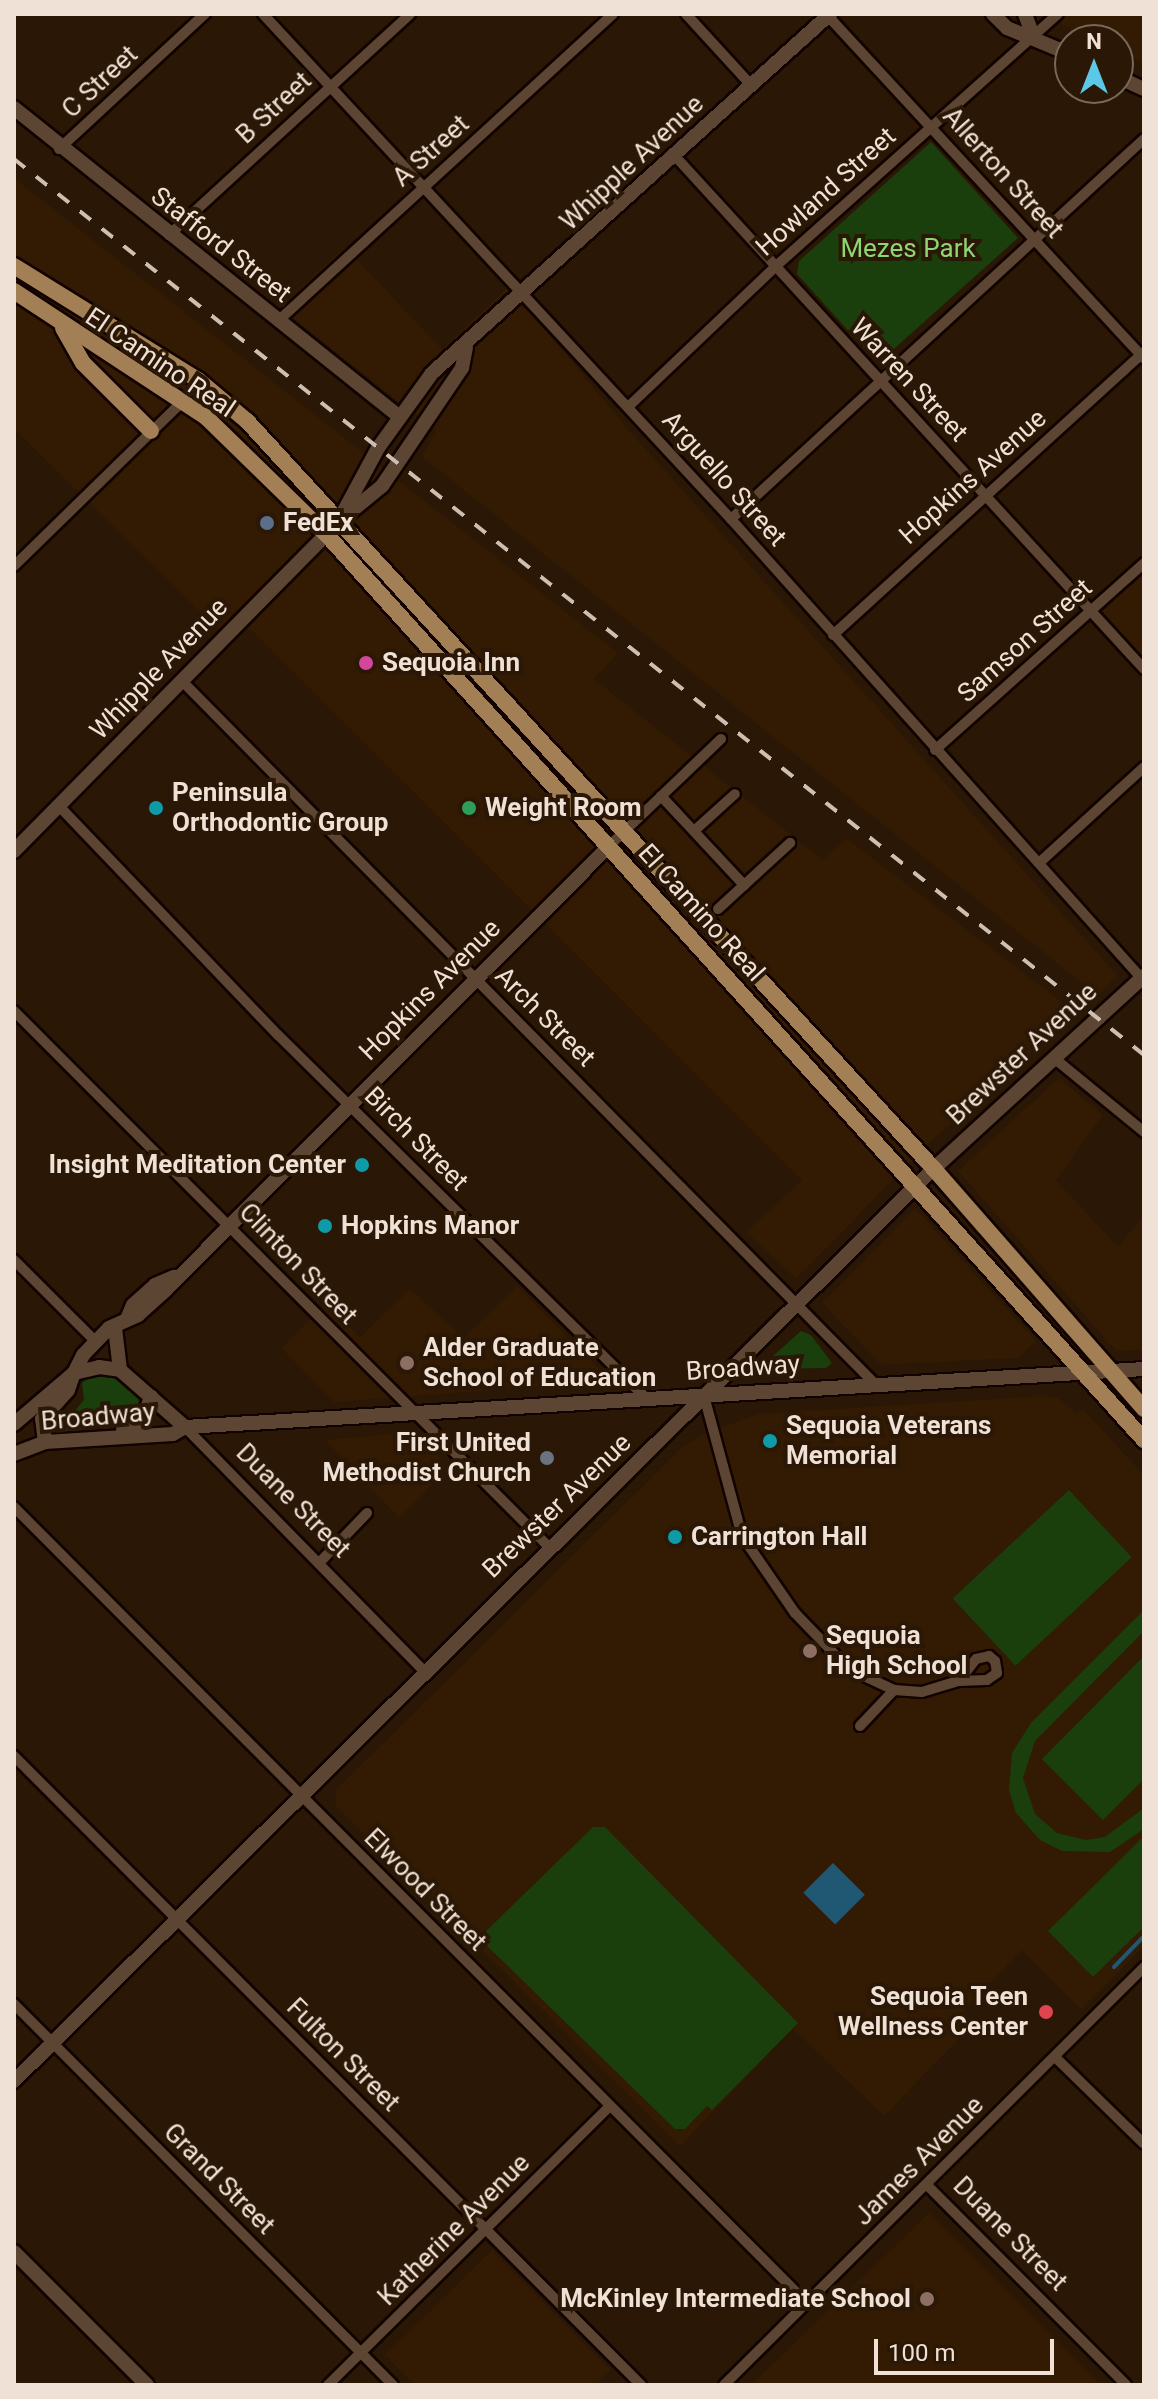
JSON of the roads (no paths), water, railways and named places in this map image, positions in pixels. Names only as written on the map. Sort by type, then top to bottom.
[{"type":"main road","name":"El Camino Real","points":[[14,266],[198,380],[247,421],[332,528],[609,846],[1144,1440]]},
{"type":"main road","name":"El Camino Real","points":[[14,291],[183,401],[332,528],[624,832],[934,1169],[1144,1409]]},
{"type":"main road","points":[[60,323],[83,363],[151,431]]},
{"type":"street","name":"C Street","points":[[59,149],[205,14]]},
{"type":"street","name":"Arguello Street","points":[[263,14],[731,519],[1143,979]]},
{"type":"street","name":"B Street","points":[[169,235],[410,14]]},
{"type":"street","name":"A Street","points":[[278,321],[613,14]]},
{"type":"street","points":[[686,14],[751,85]]},
{"type":"street","points":[[993,14],[1007,28],[1054,46]]},
{"type":"street","points":[[1025,14],[1033,36]]},
{"type":"street","name":"Howland Street","points":[[628,407],[776,266],[1058,14]]},
{"type":"street","name":"Whipple Avenue","points":[[332,528],[351,491],[432,373],[523,296],[829,15]]},
{"type":"street","name":"Allerton Street","points":[[829,15],[1143,355]]},
{"type":"street","name":"Stafford Street","points":[[14,108],[59,149],[400,417]]},
{"type":"street","points":[[731,519],[1144,139]]},
{"type":"street","name":"Warren Street","points":[[675,156],[1144,669]]},
{"type":"street","name":"Whipple Avenue","points":[[14,851],[332,528],[368,501],[398,465],[462,368],[466,347]]},
{"type":"street","name":"Hopkins Avenue","points":[[833,635],[1143,355]]},
{"type":"street","points":[[14,566],[183,401]]},
{"type":"street","name":"Samson Street","points":[[935,750],[1144,563]]},
{"type":"street","name":"Arch Street","points":[[182,681],[876,1385]]},
{"type":"street","name":"Hopkins Avenue","points":[[45,1442],[42,1419],[68,1390],[74,1373],[95,1341],[121,1324],[133,1305],[155,1285],[174,1277],[721,739]]},
{"type":"street","points":[[1039,863],[1144,767]]},
{"type":"street","points":[[694,831],[735,794]]},
{"type":"street","points":[[661,796],[744,885]]},
{"type":"street","name":"Birch Street","points":[[58,805],[350,1103],[646,1398]]},
{"type":"street","points":[[718,909],[790,843]]},
{"type":"street","name":"Brewster Avenue","points":[[14,2081],[917,1185],[1143,979]]},
{"type":"street","name":"Clinton Street","points":[[14,1011],[550,1548]]},
{"type":"street","points":[[1054,1058],[1144,1132]]},
{"type":"street","points":[[14,1260],[95,1341]]},
{"type":"street","points":[[74,1373],[99,1367],[120,1370],[121,1324]]},
{"type":"street","name":"Broadway","points":[[14,1454],[45,1442],[173,1434],[185,1427],[1144,1369]]},
{"type":"street","name":"Duane Street","points":[[120,1370],[185,1427],[425,1672]]},
{"type":"street","name":"Hopkins Avenue","points":[[14,1424],[74,1373]]},
{"type":"street","points":[[704,1396],[746,1547],[837,1659],[862,1678],[894,1690],[941,1690],[959,1681]]},
{"type":"street","points":[[94,1437],[100,1430],[137,1428],[151,1397]]},
{"type":"street","name":"Elwood Street","points":[[14,1507],[807,2303]]},
{"type":"street","points":[[320,1562],[367,1513]]},
{"type":"street","points":[[860,1726],[894,1690]]},
{"type":"street","name":"Fulton Street","points":[[14,1756],[641,2385]]},
{"type":"street","name":"James Avenue","points":[[724,2385],[1144,1967]]},
{"type":"street","name":"Grand Street","points":[[14,2004],[393,2385]]},
{"type":"street","points":[[1055,2057],[1144,2144]]},
{"type":"street","name":"Katherine Avenue","points":[[328,2385],[610,2106]]},
{"type":"street","name":"Duane Street","points":[[927,2185],[1126,2385]]},
{"type":"street","points":[[14,2252],[147,2385]]},
{"type":"water","points":[[833,1863],[865,1895],[835,1925],[803,1893]]},
{"type":"waterway","points":[[1114,1967],[1144,1936]]},
{"type":"railway","points":[[14,159],[1144,1055]]},
{"type":"place","name":"FedEx","points":[[267,523]]},
{"type":"place","name":"Sequoia Inn","points":[[366,663]]},
{"type":"place","name":"Peninsula Orthodontic Group","points":[[156,808]]},
{"type":"place","name":"Weight Room","points":[[469,808]]},
{"type":"place","name":"Insight Meditation Center","points":[[362,1165]]},
{"type":"place","name":"Hopkins Manor","points":[[325,1226]]},
{"type":"place","name":"Alder Graduate School of Education","points":[[407,1363]]},
{"type":"place","name":"Sequoia Veterans Memorial","points":[[770,1441]]},
{"type":"place","name":"First United Methodist Church","points":[[547,1458]]},
{"type":"place","name":"Carrington Hall","points":[[675,1537]]},
{"type":"place","name":"Sequoia High School","points":[[810,1651]]},
{"type":"place","name":"Sequoia Teen Wellness Center","points":[[1046,2012]]},
{"type":"place","name":"McKinley Intermediate School","points":[[927,2299]]},
{"type":"park label","name":"Mezes Park","points":[[908,249]]}]
